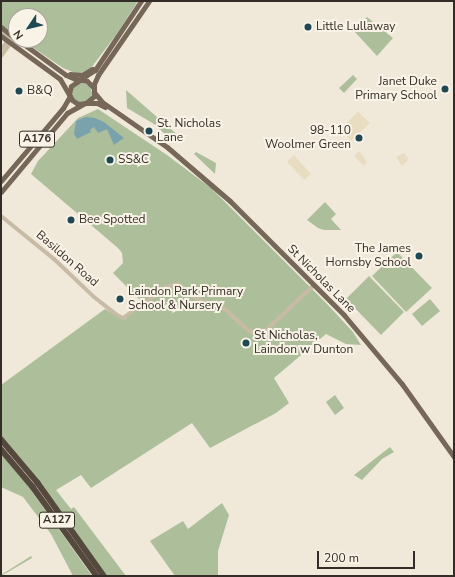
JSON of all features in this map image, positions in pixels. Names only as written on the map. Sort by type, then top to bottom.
[{"type":"highway","name":"A127","points":[[1,439],[41,487],[104,576]]},
{"type":"highway","name":"A127","points":[[1,449],[33,487],[97,576]]},
{"type":"main road","name":"A176","points":[[1,181],[63,108],[70,95],[71,86],[92,73],[141,1]]},
{"type":"main road","name":"A176","points":[[1,192],[68,113],[93,98],[94,82],[98,75],[149,1]]},
{"type":"main road","points":[[20,48],[24,53],[63,81],[76,103],[86,103]]},
{"type":"main road","points":[[27,48],[68,73],[79,75],[89,71],[109,48]]},
{"type":"main road","points":[[43,58],[66,75],[89,82],[94,91]]},
{"type":"main road","name":"St Nicholas Lane","points":[[94,91],[102,102],[167,147],[230,201],[314,285],[381,357],[421,409],[454,456]]},
{"type":"main road","name":"St Nicholas Lane","points":[[86,103],[100,104],[132,123]]},
{"type":"street","points":[[1,56],[3,50],[12,48],[24,53]]},
{"type":"street","name":"Basildon Road","points":[[1,216],[69,272],[94,296],[121,317],[126,316],[166,287],[176,284],[197,299],[225,309],[249,331],[262,334],[314,285]]},
{"type":"green space","points":[[1,1],[138,1],[116,35],[91,68],[81,73],[75,73],[63,68],[34,48],[48,48],[48,8],[8,8],[8,29],[1,24]]},
{"type":"green space","points":[[367,17],[393,38],[377,56],[354,31]]},
{"type":"green space","points":[[353,75],[357,79],[344,93],[339,88]]},
{"type":"green space","points":[[82,83],[89,86],[92,93],[89,100],[82,103],[75,100],[72,93],[75,86]]},
{"type":"green space","points":[[126,90],[180,137],[176,143],[159,129],[159,127],[127,108]]},
{"type":"green space","points":[[98,109],[167,155],[211,188],[328,305],[353,332],[361,345],[346,344],[326,334],[274,378],[289,403],[276,413],[210,448],[192,423],[91,488],[81,475],[56,490],[71,509],[74,507],[126,576],[106,576],[28,467],[1,435],[1,385],[105,309],[124,320],[142,302],[113,273],[123,263],[122,253],[118,248],[31,174],[38,161],[78,118]]},
{"type":"green space","points":[[196,152],[216,163],[215,174],[194,154]]},
{"type":"green space","points":[[325,202],[336,214],[331,219],[341,230],[324,230],[318,228],[307,220]]},
{"type":"green space","points":[[397,252],[432,288],[406,312],[372,276]]},
{"type":"green space","points":[[369,276],[404,312],[381,335],[346,299]]},
{"type":"green space","points":[[430,299],[440,311],[422,326],[412,314]]},
{"type":"green space","points":[[335,395],[344,408],[335,415],[326,402]]},
{"type":"green space","points":[[390,447],[394,452],[382,459],[362,480],[354,475]]},
{"type":"green space","points":[[1,454],[21,476],[92,576],[73,576],[51,534],[23,497],[1,487]]},
{"type":"green space","points":[[222,503],[229,515],[218,551],[218,576],[175,576],[150,541],[183,521],[188,529]]},
{"type":"green space","points":[[31,556],[32,558],[1,576],[1,575]]},
{"type":"shaded area","points":[[358,112],[370,123],[351,141],[346,135],[351,131],[345,124]]},
{"type":"shaded area","points":[[359,151],[367,162],[364,166],[354,156]]},
{"type":"shaded area","points":[[404,153],[409,159],[402,166],[396,157]]},
{"type":"shaded area","points":[[294,155],[311,174],[304,180],[287,162]]},
{"type":"water","points":[[85,117],[95,118],[104,122],[124,138],[114,145],[107,129],[98,133],[94,127],[90,130],[91,132],[77,139],[74,134],[76,121]]},
{"type":"place","name":"Little Lullaway","points":[[308,27]]},
{"type":"place","name":"Janet Duke Primary School","points":[[445,89]]},
{"type":"place","name":"B&Q","points":[[19,91]]},
{"type":"place","name":"St. Nicholas Lane","points":[[149,131]]},
{"type":"place","name":"98-110 Woolmer Green","points":[[359,138]]},
{"type":"place","name":"SS&C","points":[[110,160]]},
{"type":"place","name":"Bee Spotted","points":[[71,220]]},
{"type":"place","name":"The James Hornsby School","points":[[419,256]]},
{"type":"place","name":"Laindon Park Primary School & Nursery","points":[[120,299]]},
{"type":"place","name":"St Nicholas, Laindon w Dunton","points":[[246,343]]}]
